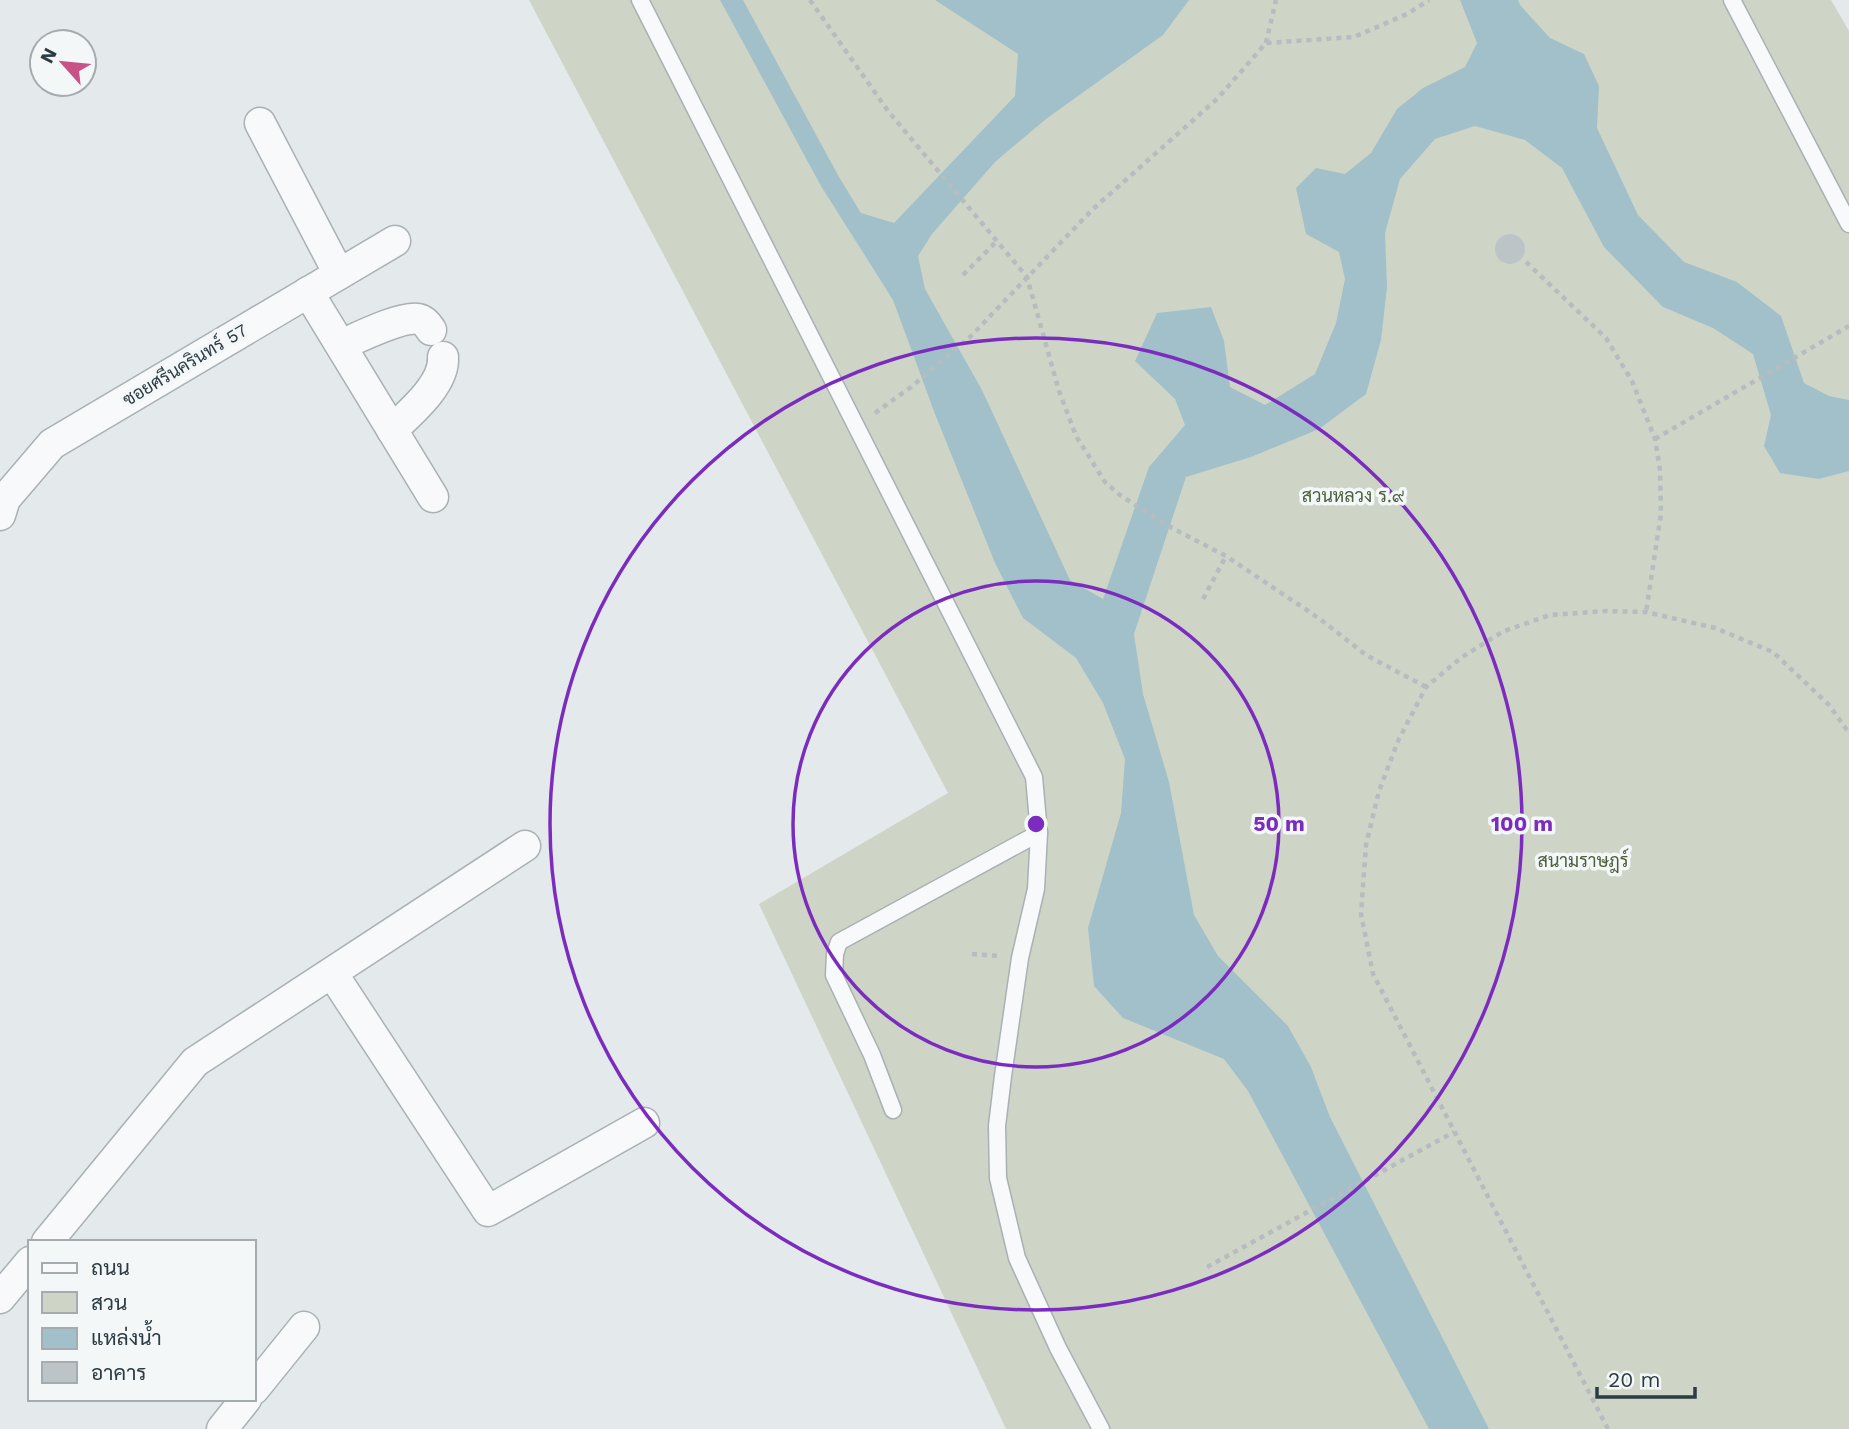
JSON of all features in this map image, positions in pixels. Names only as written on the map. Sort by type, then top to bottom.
[{"type":"street","points":[[260,123],[339,274]]},
{"type":"street","name":"ซอยศรีนครินทร์ 57","points":[[0,515],[5,499],[52,443],[396,241]]},
{"type":"street","points":[[308,292],[433,497]]},
{"type":"street","points":[[341,345],[383,327],[417,319],[428,324],[431,330]]},
{"type":"street","points":[[392,430],[419,405],[433,385],[444,365],[443,357]]},
{"type":"street","points":[[49,1240],[195,1062],[525,846]]},
{"type":"street","points":[[332,973],[488,1211],[644,1123]]},
{"type":"street","points":[[0,1298],[28,1264]]},
{"type":"street","points":[[256,1387],[304,1327]]},
{"type":"street","points":[[222,1429],[244,1401]]},
{"type":"lane","points":[[640,0],[1034,777],[1039,833],[1036,890],[1020,958],[998,1114],[998,1178],[1017,1258],[1058,1348],[1101,1429]]},
{"type":"lane","points":[[1732,0],[1849,225]]},
{"type":"lane","points":[[894,1110],[872,1055],[834,975],[835,954],[839,942],[1039,833]]},
{"type":"path","points":[[810,0],[888,111],[1027,277],[1059,391],[1076,436],[1105,482],[1121,496],[1172,528],[1226,556],[1320,619],[1366,656],[1426,687]]},
{"type":"path","points":[[857,426],[911,387],[970,337],[1093,209],[1217,99],[1266,43],[1276,0]]},
{"type":"path","points":[[1266,43],[1354,37],[1429,0]]},
{"type":"path","points":[[963,275],[996,242]]},
{"type":"path","points":[[1526,262],[1606,338],[1632,382],[1655,439],[1660,470],[1661,514],[1646,612]]},
{"type":"path","points":[[1655,439],[1849,326]]},
{"type":"path","points":[[1203,599],[1226,556]]},
{"type":"path","points":[[1608,1429],[1373,974],[1361,914],[1366,845],[1379,791],[1398,741],[1426,687],[1462,657],[1504,631],[1550,615],[1605,611],[1646,612],[1714,628],[1773,652],[1829,705],[1849,733]]},
{"type":"path","points":[[1207,1267],[1454,1132]]},
{"type":"green space","name":"สวนหลวง ร.๙","points":[[529,0],[1831,0],[1849,31],[1849,1429],[1006,1429],[759,904],[948,793]]},
{"type":"water","points":[[720,0],[743,0],[861,213],[894,223],[1015,96],[1018,54],[935,0],[1189,0],[1163,35],[1046,119],[995,162],[932,234],[918,256],[925,289],[982,390],[1070,580],[1103,599],[1149,467],[1185,425],[1175,399],[1135,361],[1157,313],[1211,307],[1224,341],[1230,387],[1265,405],[1315,374],[1336,323],[1345,279],[1339,252],[1306,234],[1296,188],[1316,168],[1345,174],[1371,153],[1397,109],[1423,88],[1465,67],[1477,43],[1460,0],[1518,0],[1550,38],[1584,54],[1599,86],[1597,128],[1638,215],[1684,262],[1737,282],[1781,316],[1804,383],[1829,396],[1849,400],[1849,471],[1819,479],[1780,473],[1764,446],[1771,415],[1753,354],[1713,328],[1663,307],[1604,247],[1562,168],[1525,140],[1475,126],[1435,139],[1400,179],[1385,233],[1387,287],[1381,340],[1366,394],[1319,429],[1251,457],[1186,477],[1134,634],[1143,694],[1169,782],[1194,915],[1218,956],[1288,1026],[1311,1067],[1330,1117],[1489,1429],[1429,1429],[1248,1091],[1224,1059],[1123,1018],[1094,986],[1088,928],[1121,813],[1125,759],[1103,703],[1076,658],[1023,618],[995,563],[893,300],[821,186]]},
{"type":"building","points":[[1510,234],[1521,238],[1525,249],[1521,260],[1510,264],[1499,260],[1495,249],[1499,238]]},
{"type":"park label","name":"สนามราษฎร์","points":[[1583,861]]}]
